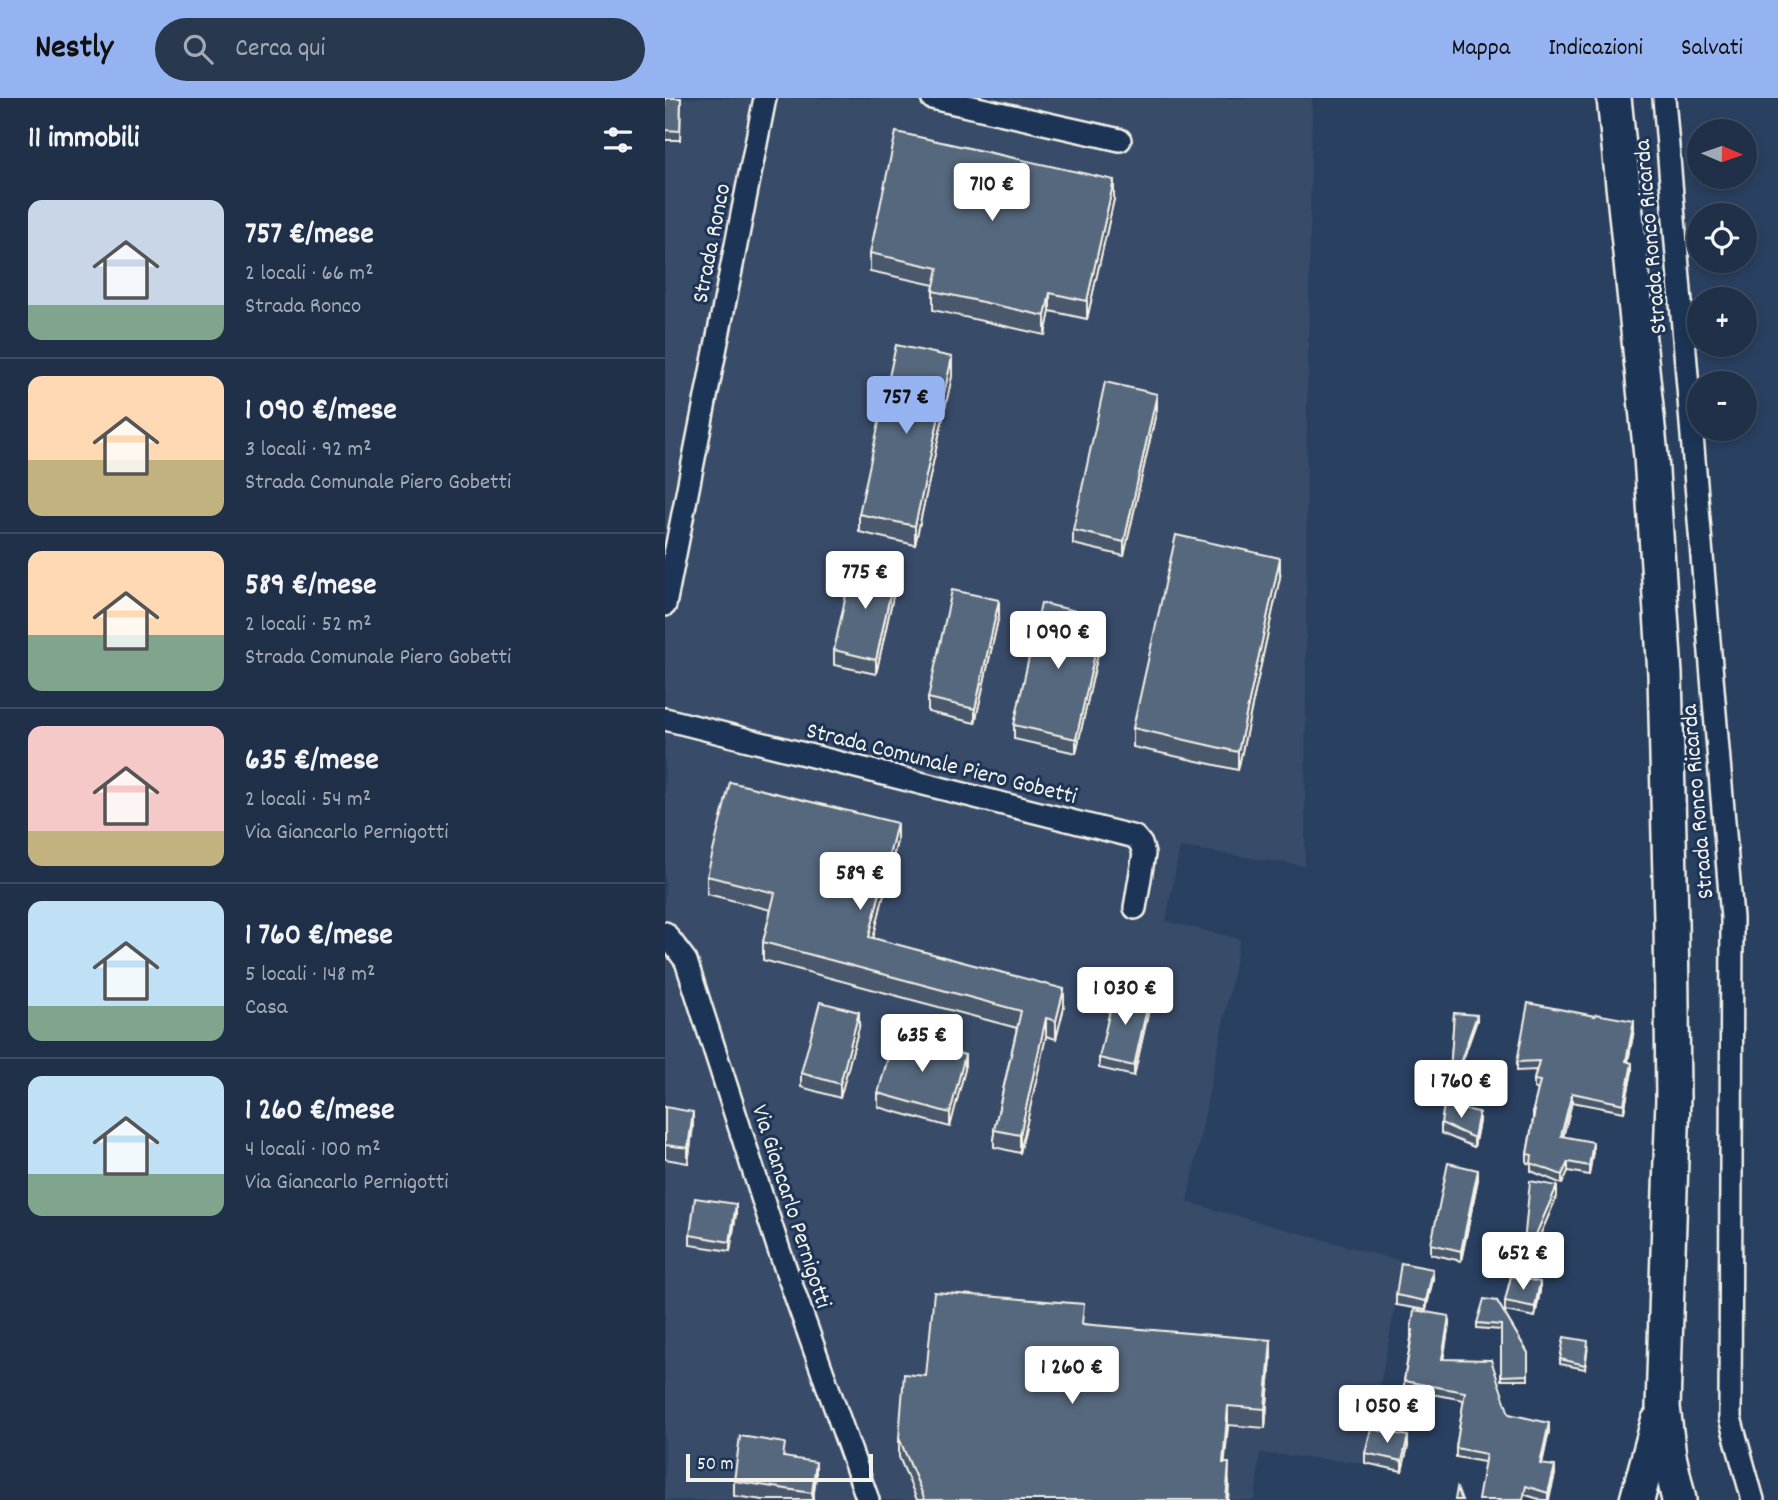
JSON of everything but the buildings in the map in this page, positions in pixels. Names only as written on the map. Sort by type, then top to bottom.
[{"type":"main road","points":[[1614,98],[1651,456],[1665,674],[1673,1098],[1663,1407],[1669,1456],[1679,1500]]},
{"type":"main road","points":[[1637,1500],[1663,1407]]},
{"type":"street","name":"Strada Ronco","points":[[665,605],[765,98]]},
{"type":"street","points":[[932,98],[1120,140]]},
{"type":"street","name":"Strada Ronco Ricarda","points":[[1664,98],[1732,918],[1730,1418],[1753,1500]]},
{"type":"street","name":"Strada Comunale Piero Gobetti","points":[[665,719],[1135,837],[1144,854],[1135,908]]},
{"type":"street","name":"Via Giancarlo Pernigotti","points":[[665,933],[686,961],[779,1250],[868,1500]]},
{"type":"shaded area","points":[[665,98],[1312,98],[1305,866],[1180,847],[1166,921],[1240,939],[1187,1202],[1404,1262],[1365,1463],[1260,1453],[1255,1500],[665,1500]]}]
